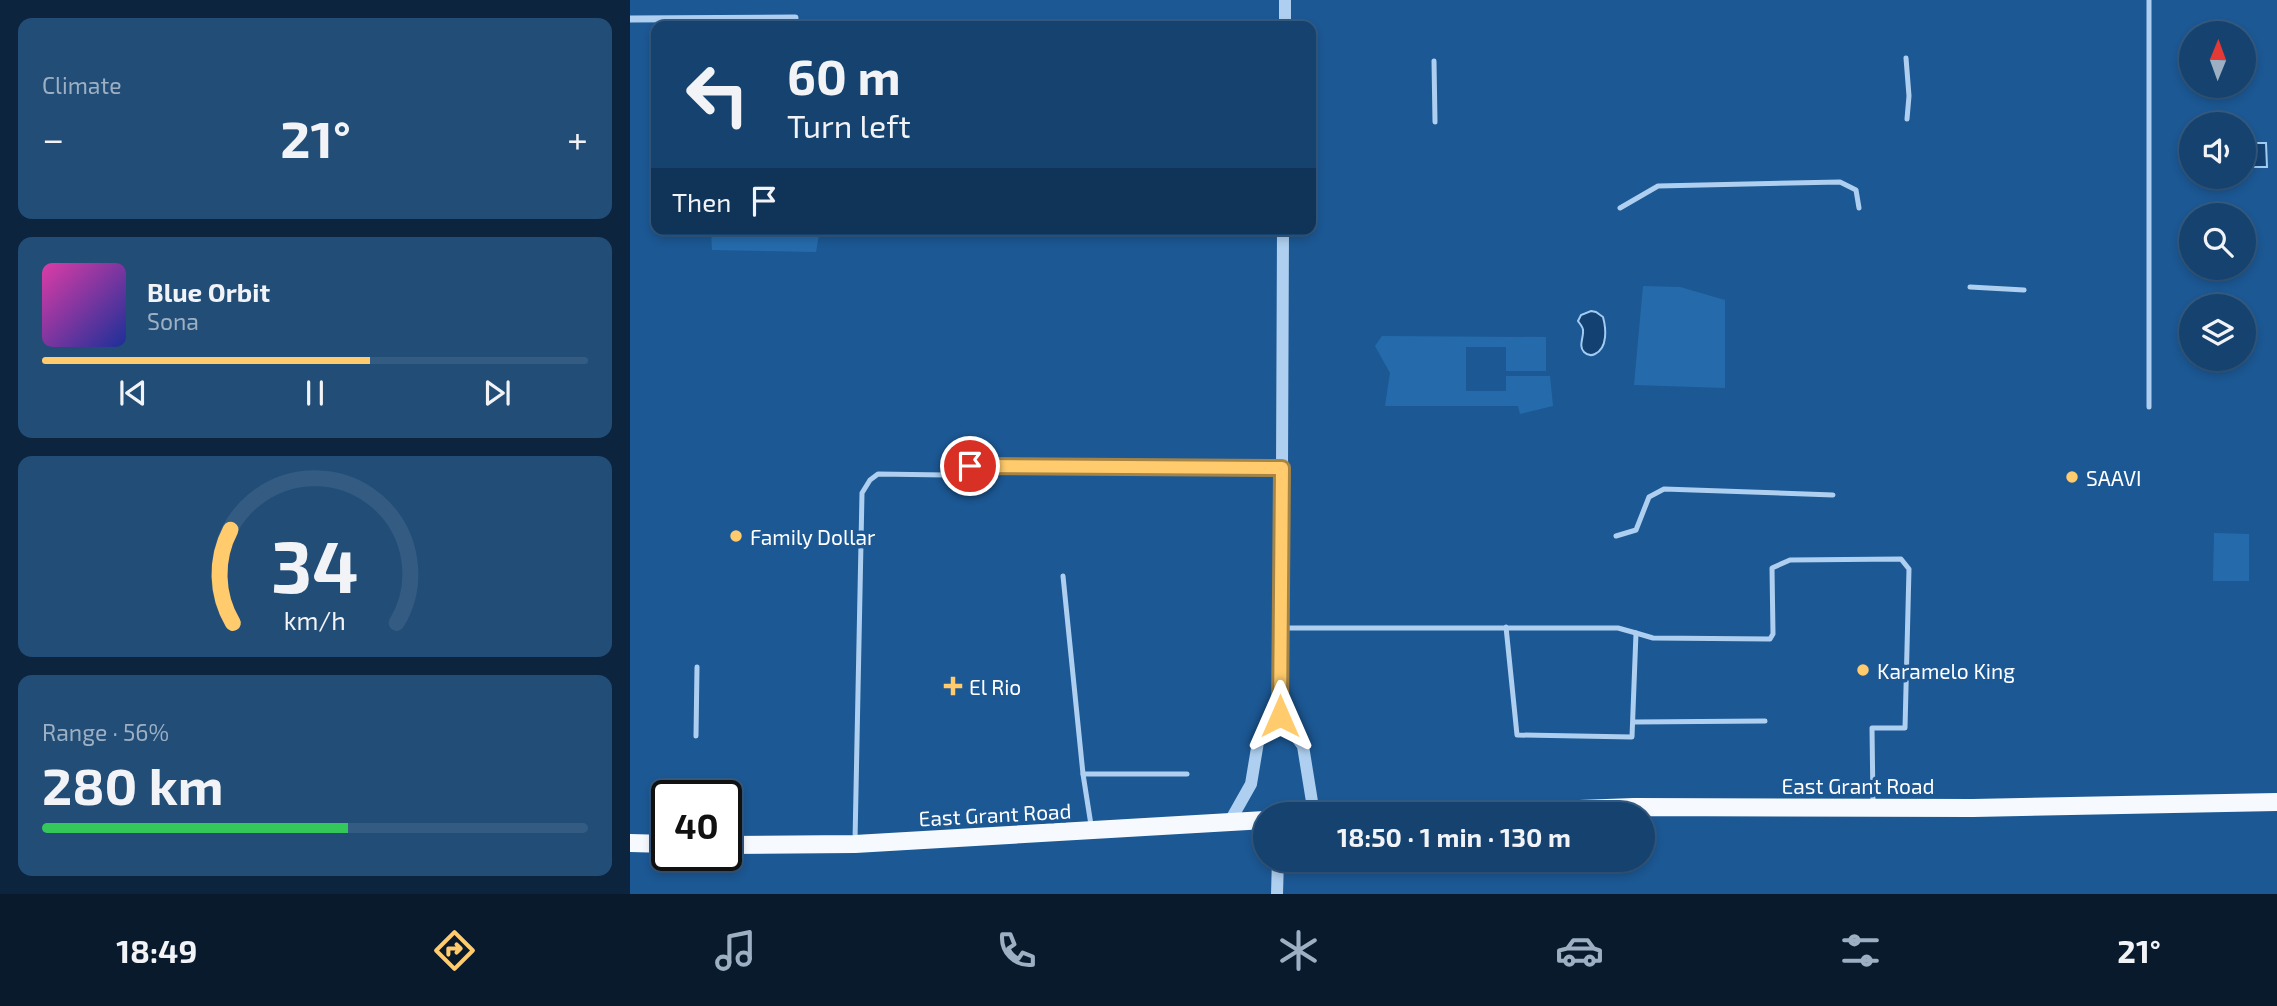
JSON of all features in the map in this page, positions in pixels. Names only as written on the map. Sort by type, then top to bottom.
[{"type":"main road","name":"East Grant Road","points":[[1655,807],[1873,808],[2277,802]]},
{"type":"main road","name":"East Grant Road","points":[[742,845],[855,844],[1253,821]]},
{"type":"main road","points":[[630,843],[651,844]]},
{"type":"street","points":[[1285,0],[1285,21]]},
{"type":"street","points":[[630,19],[795,18]]},
{"type":"street","points":[[1283,235],[1280,716],[1303,746],[1312,802]]},
{"type":"street","points":[[1229,823],[1251,783],[1258,743],[1280,716]]},
{"type":"street","points":[[1277,894],[1278,872]]},
{"type":"lane","points":[[2148,408],[2150,0]]},
{"type":"lane","points":[[1906,58],[1909,96],[1907,119]]},
{"type":"lane","points":[[1434,61],[1435,122]]},
{"type":"lane","points":[[1620,208],[1658,186],[1840,182],[1856,190],[1858,208]]},
{"type":"lane","points":[[1970,287],[2024,290]]},
{"type":"lane","points":[[970,466],[1282,468]]},
{"type":"lane","points":[[855,844],[862,493],[870,480],[878,474],[945,475]]},
{"type":"lane","points":[[1616,536],[1636,530],[1649,497],[1664,489],[1833,495]]},
{"type":"lane","points":[[1281,628],[1618,628],[1653,638],[1770,639],[1773,634],[1772,568],[1790,560],[1901,559],[1909,569],[1905,728],[1872,728],[1873,808]]},
{"type":"lane","points":[[1063,576],[1083,774],[1092,832]]},
{"type":"lane","points":[[1506,627],[1517,735],[1632,737],[1636,634]]},
{"type":"lane","points":[[696,736],[697,667]]},
{"type":"lane","points":[[1634,722],[1765,720]]},
{"type":"lane","points":[[1083,774],[1187,774]]},
{"type":"shaded area","points":[[2256,143],[2266,143],[2267,167],[2256,167]]},
{"type":"shaded area","points":[[711,235],[819,235],[816,252],[712,250]]},
{"type":"shaded area","points":[[1643,286],[1680,287],[1725,300],[1725,388],[1634,385]]},
{"type":"shaded area","points":[[1591,311],[1603,317],[1605,332],[1602,347],[1591,355],[1582,350],[1583,329],[1578,321],[1581,315]]},
{"type":"shaded area","points":[[1382,336],[1546,337],[1546,371],[1506,371],[1506,347],[1466,347],[1466,391],[1506,391],[1506,376],[1550,376],[1553,406],[1520,414],[1518,406],[1385,406],[1390,373],[1375,346]]},
{"type":"shaded area","points":[[2214,533],[2249,534],[2249,581],[2213,581]]},
{"type":"place","name":"SAAVI","points":[[2072,477]]},
{"type":"place","name":"Family Dollar","points":[[736,536]]},
{"type":"place","name":"Karamelo King","points":[[1863,670]]},
{"type":"place","name":"El Rio","points":[[953,686]]},
{"type":"route","points":[[970,466],[1282,468],[1280,716]]}]
